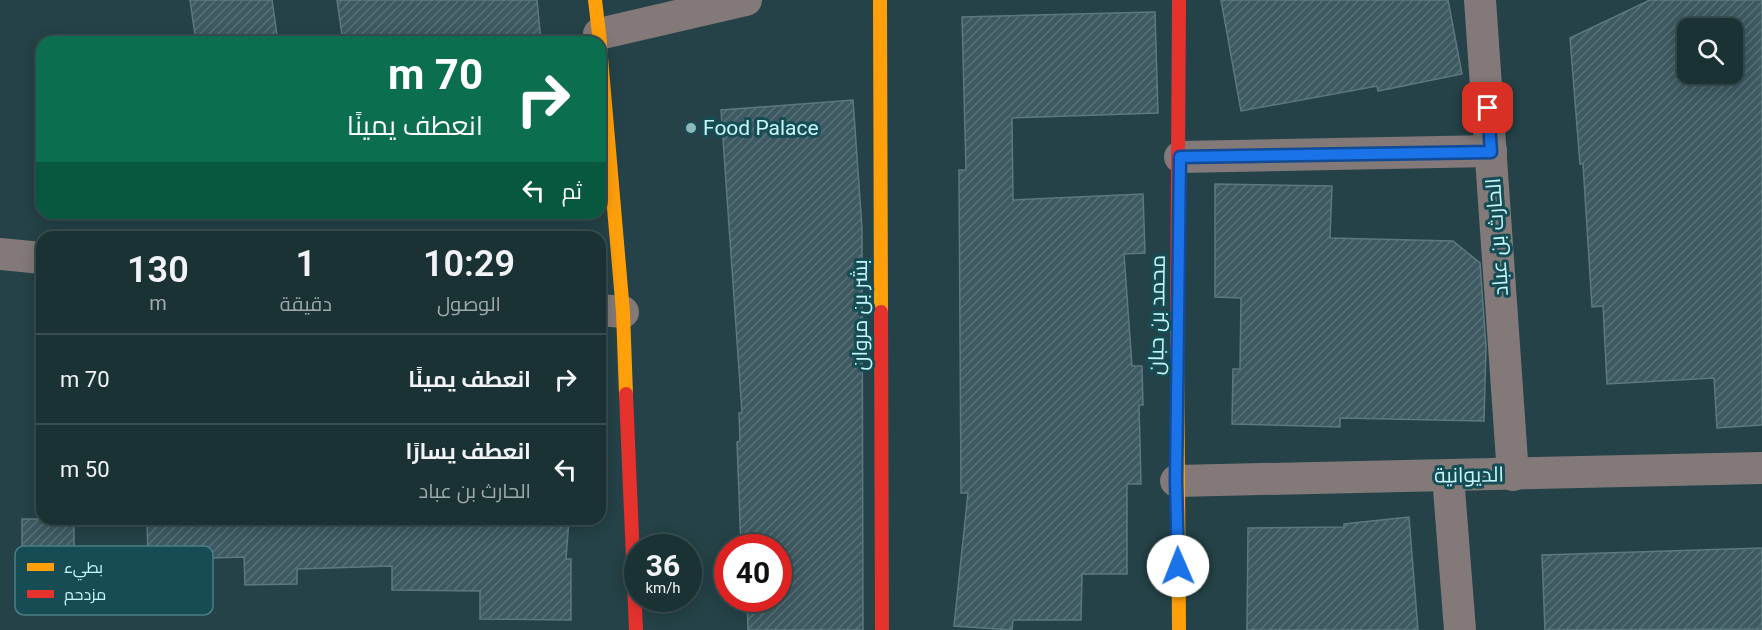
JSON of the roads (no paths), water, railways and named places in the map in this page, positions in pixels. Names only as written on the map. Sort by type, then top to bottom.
[{"type":"street","points":[[595,0],[599,36]]},
{"type":"street","points":[[606,39],[746,0]]},
{"type":"street","name":"بشر بن مروان","points":[[880,0],[882,630]]},
{"type":"street","name":"محمد بن حبان","points":[[1179,0],[1180,157],[1176,481],[1179,630]]},
{"type":"street","name":"الحارث بن عباد","points":[[1480,0],[1513,475]]},
{"type":"street","points":[[1180,157],[1491,152]]},
{"type":"street","points":[[606,188],[611,311],[636,630]]},
{"type":"street","points":[[0,254],[36,257]]},
{"type":"street","name":"الديوانية","points":[[1176,481],[1762,468]]},
{"type":"street","points":[[1448,476],[1460,630]]},
{"type":"place","name":"Food Palace","points":[[691,128]]}]
